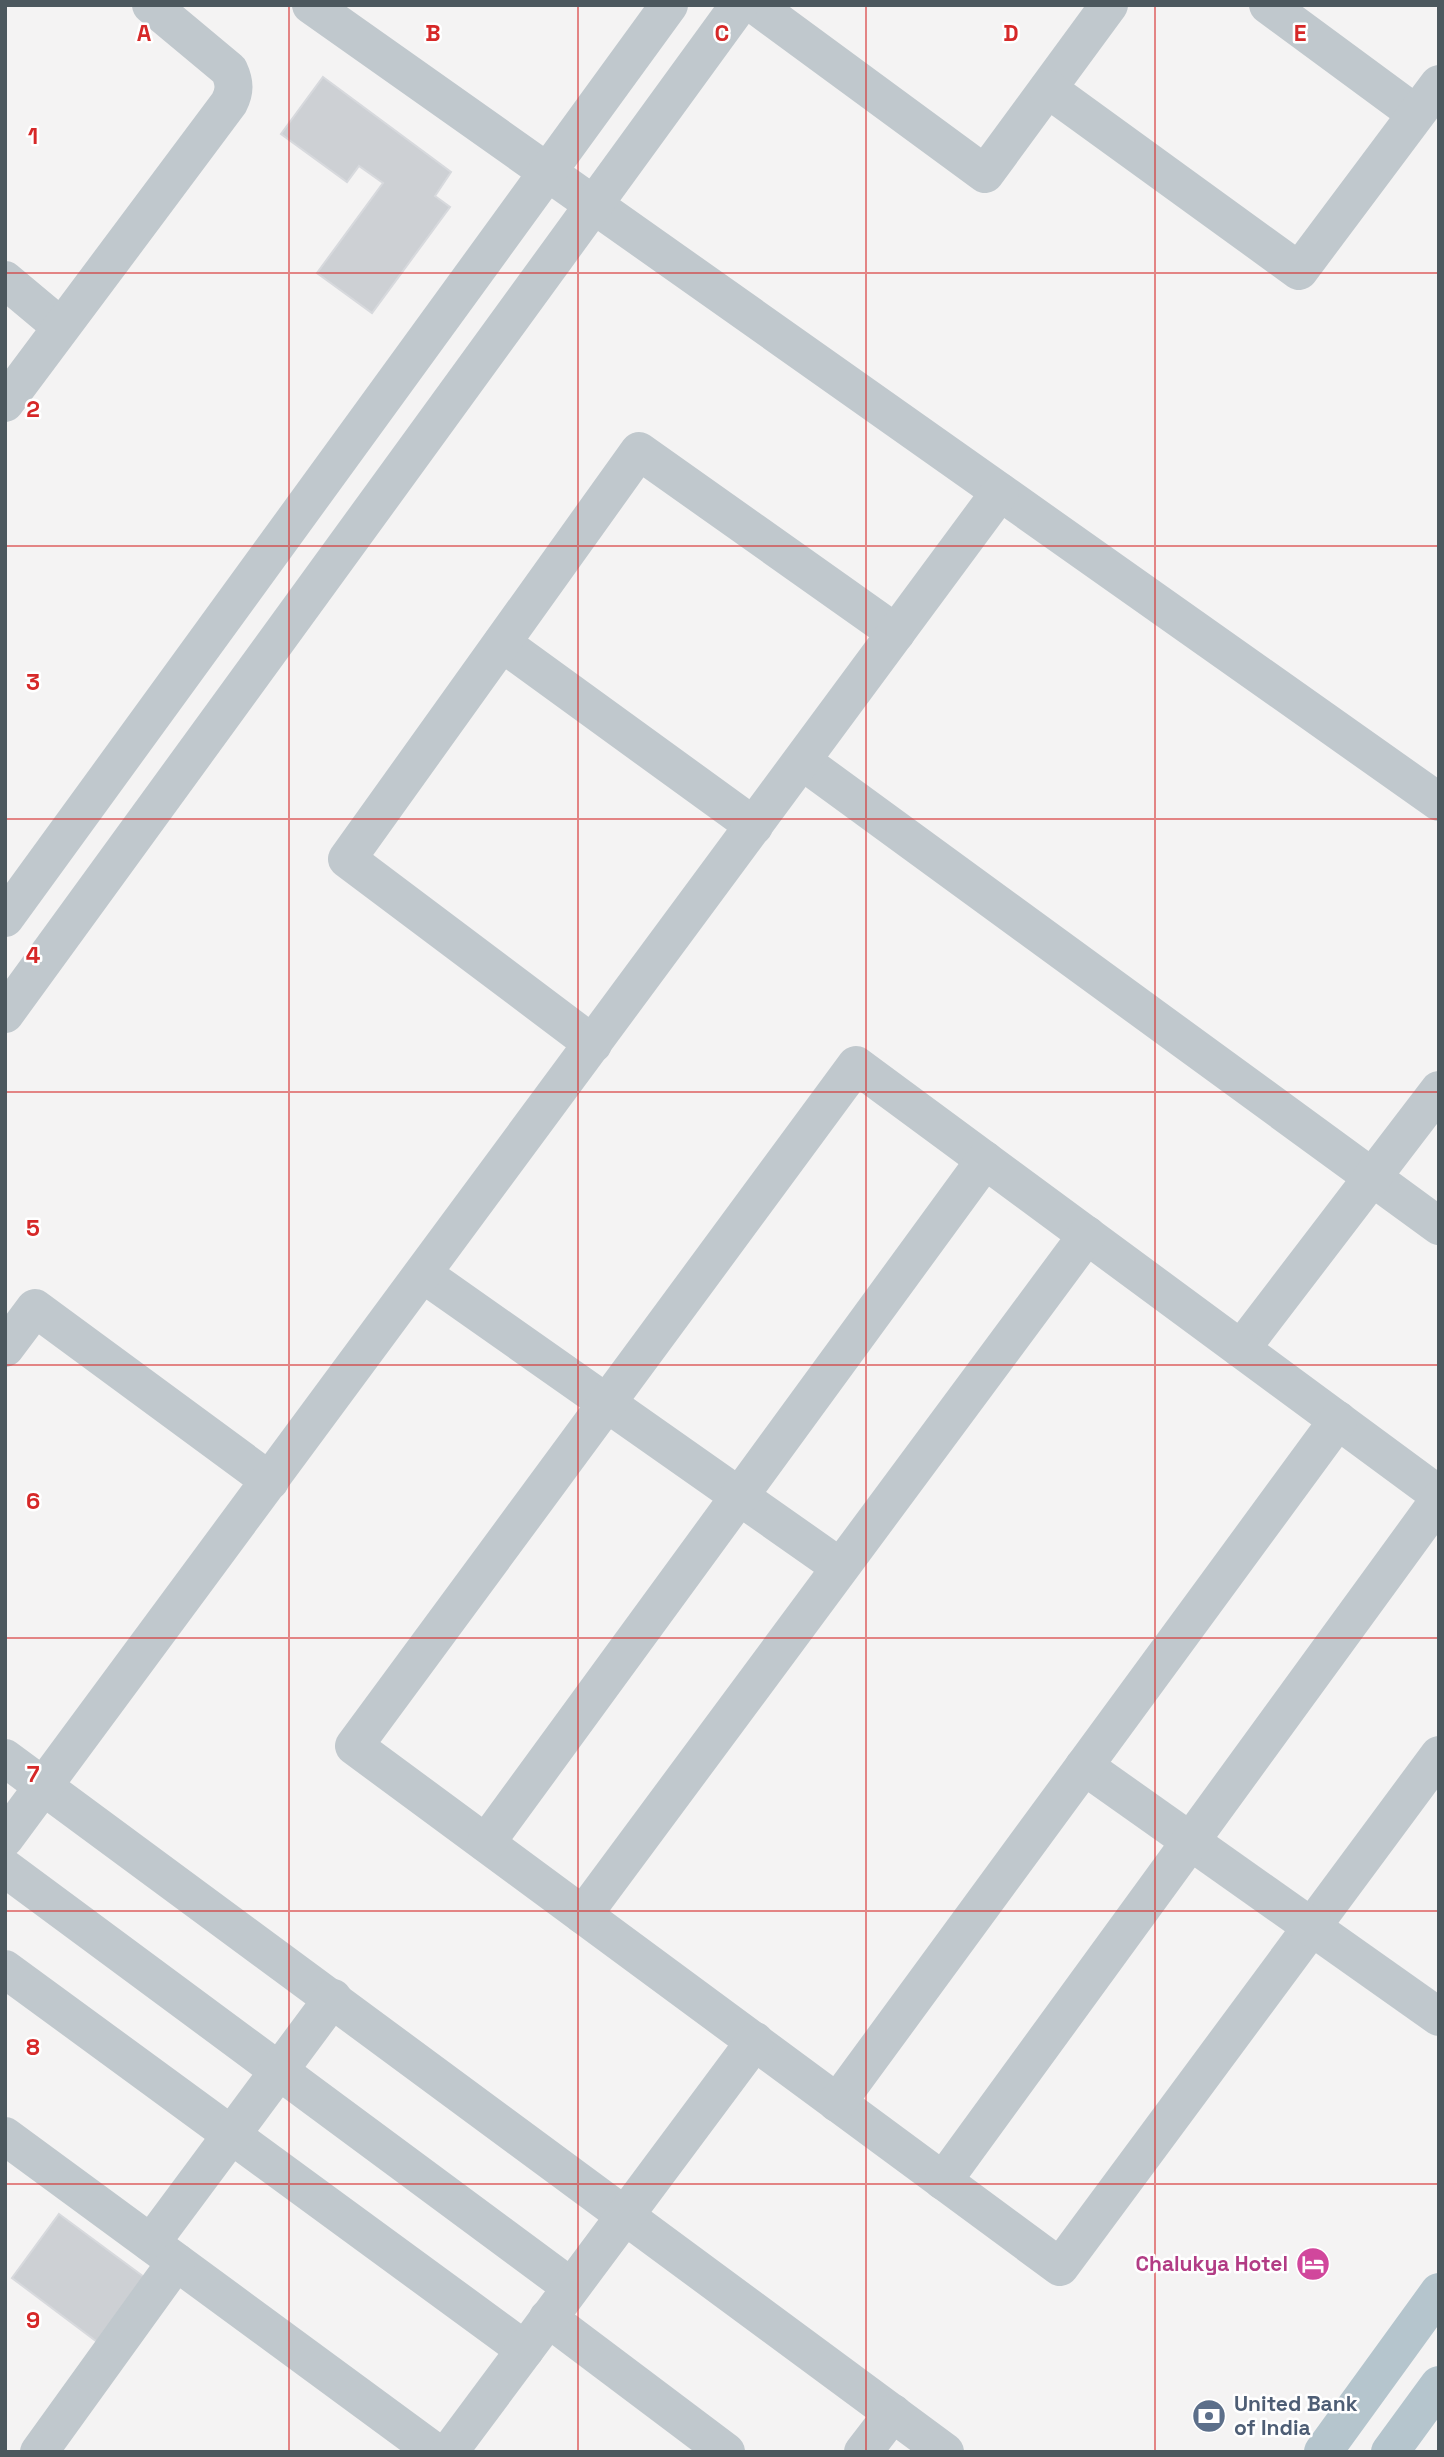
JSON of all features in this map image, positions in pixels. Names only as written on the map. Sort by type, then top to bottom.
[{"type":"main road","points":[[1323,2452],[1439,2292]]},
{"type":"main road","points":[[1390,2452],[1439,2385]]},
{"type":"street","points":[[5,403],[229,103],[233,93],[234,82],[229,71],[151,5]]},
{"type":"street","points":[[311,5],[1439,802]]},
{"type":"street","points":[[5,918],[669,5]]},
{"type":"street","points":[[5,1014],[739,5]]},
{"type":"street","points":[[755,5],[985,174],[1109,5]]},
{"type":"street","points":[[1268,5],[1416,114]]},
{"type":"street","points":[[1048,89],[1299,271],[1439,84]]},
{"type":"street","points":[[5,280],[61,326]]},
{"type":"street","points":[[593,1044],[347,859],[639,452],[896,633]]},
{"type":"street","points":[[5,1838],[1000,492]]},
{"type":"street","points":[[502,643],[754,825]]},
{"type":"street","points":[[802,761],[1439,1226]]},
{"type":"street","points":[[943,2181],[1439,1497],[856,1065],[354,1746],[837,2103],[943,2181],[1060,2267],[1439,1755]]},
{"type":"street","points":[[1241,1349],[1439,1090]]},
{"type":"street","points":[[486,1843],[985,1160]]},
{"type":"street","points":[[583,1915],[1087,1235]]},
{"type":"street","points":[[423,1274],[841,1567]]},
{"type":"street","points":[[5,1348],[34,1308],[270,1481]]},
{"type":"street","points":[[837,2103],[1338,1420]]},
{"type":"street","points":[[5,1758],[946,2452]]},
{"type":"street","points":[[1084,1766],[1439,2017]]},
{"type":"street","points":[[5,1868],[571,2287]]},
{"type":"street","points":[[5,1969],[525,2350]]},
{"type":"street","points":[[39,2452],[163,2253],[231,2135],[333,1998]]},
{"type":"street","points":[[449,2452],[755,2042]]},
{"type":"street","points":[[5,2136],[435,2452]]},
{"type":"street","points":[[548,2318],[726,2452]]},
{"type":"street","points":[[863,2452],[893,2413]]},
{"type":"building","points":[[323,77],[451,172],[435,196],[450,207],[372,313],[317,273],[383,183],[359,166],[347,182],[281,134]]},
{"type":"building","points":[[59,2214],[148,2280],[100,2344],[12,2278]]},
{"type":"place","name":"Chalukya Hotel","points":[[1313,2264]]},
{"type":"place","name":"United Bank of India","points":[[1209,2416]]}]
